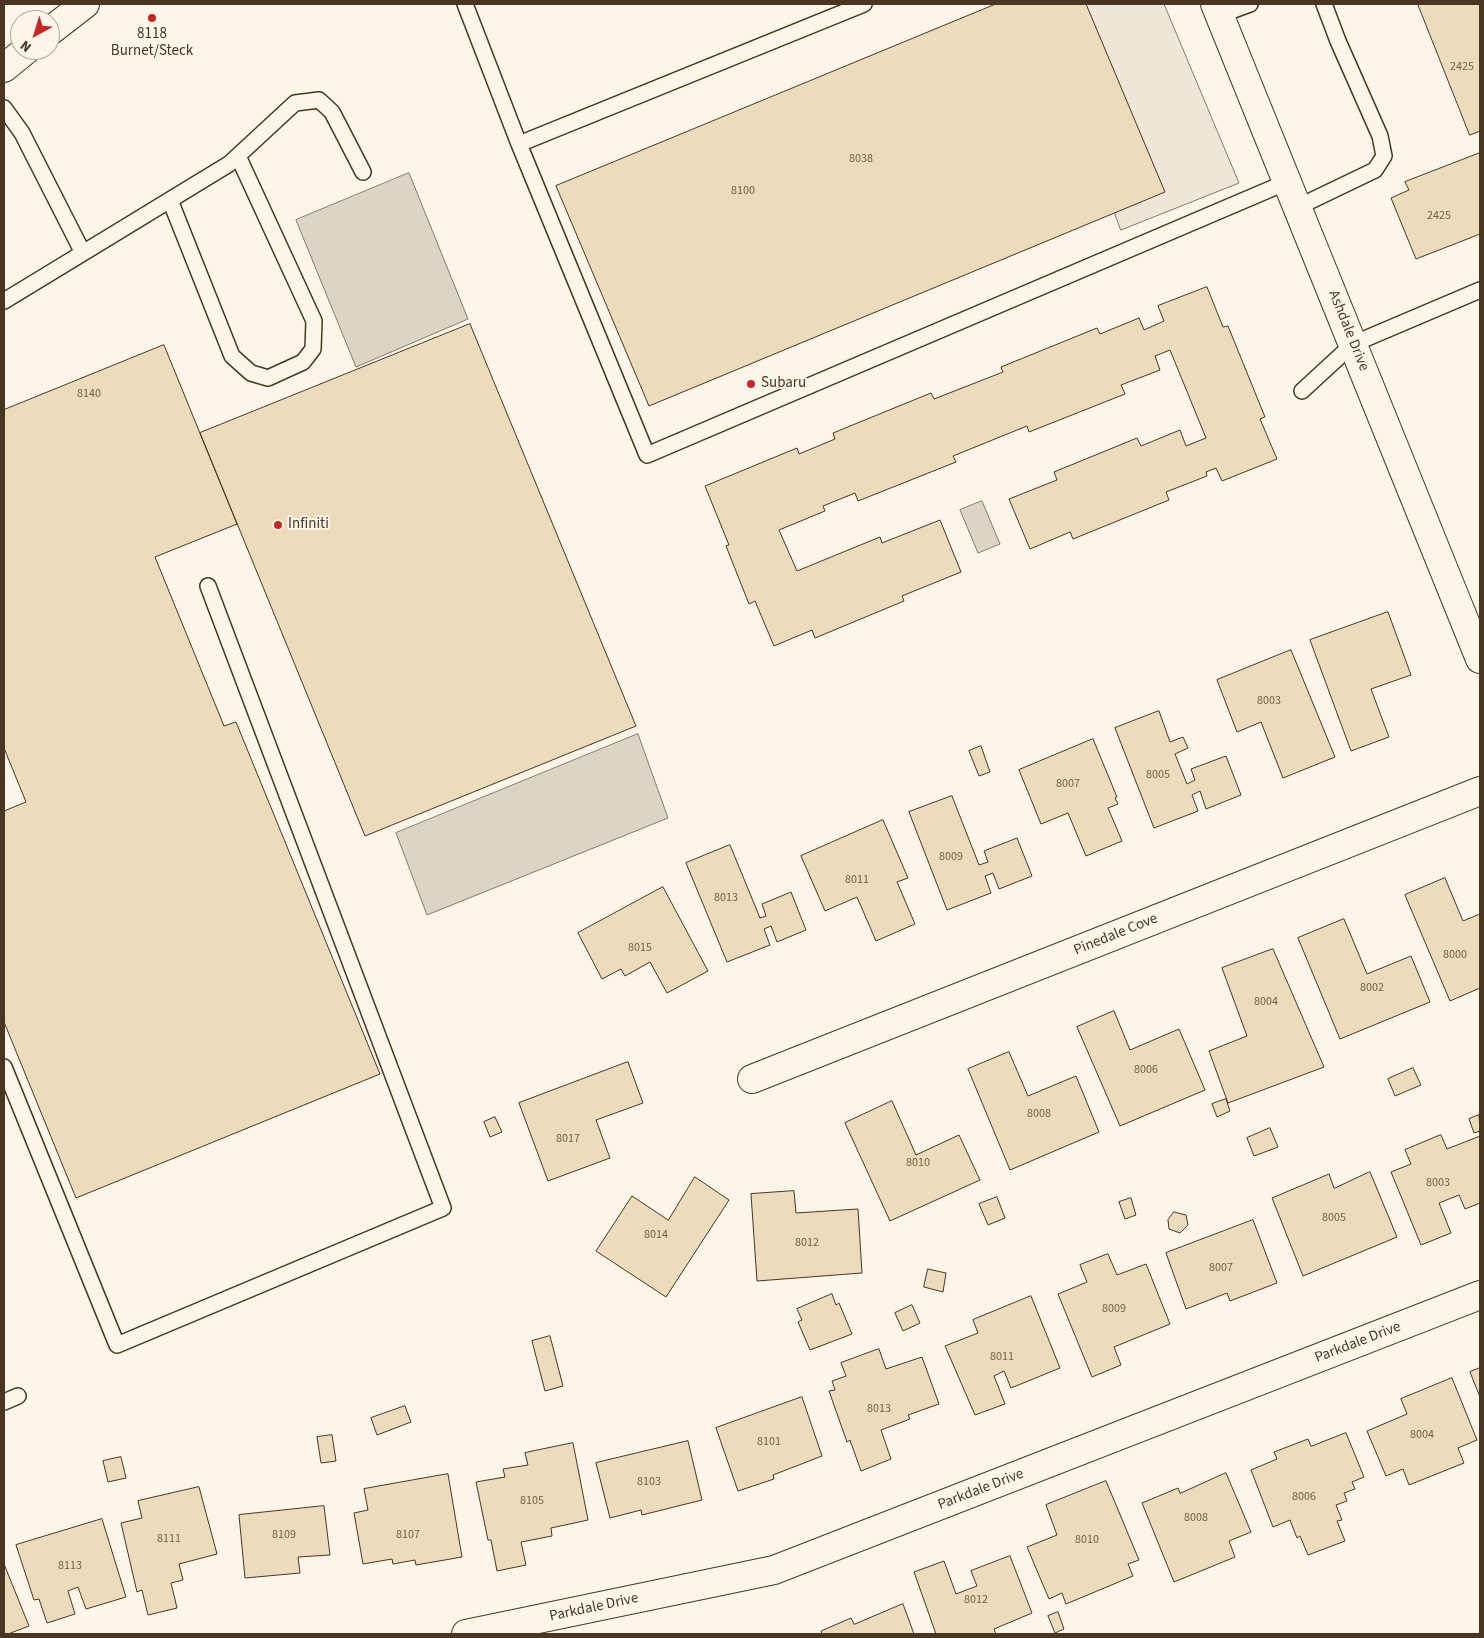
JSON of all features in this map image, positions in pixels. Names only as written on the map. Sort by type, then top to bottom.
[{"type":"street","points":[[60,23],[85,4]]},
{"type":"street","name":"Ashdale Drive","points":[[1217,9],[1480,659]]},
{"type":"street","points":[[4,68],[14,60]]},
{"type":"street","name":"Pinedale Cove","points":[[752,1079],[1480,791]]},
{"type":"street","name":"Parkdale Drive","points":[[466,1634],[774,1570],[1480,1295]]},
{"type":"lane","points":[[465,4],[519,144],[647,455],[1287,182]]},
{"type":"lane","points":[[519,144],[864,4]]},
{"type":"lane","points":[[1217,9],[1250,4]]},
{"type":"lane","points":[[1298,207],[1375,170],[1384,156],[1380,136],[1338,41],[1324,4]]},
{"type":"lane","points":[[4,301],[229,164],[296,103],[319,100],[332,112],[363,172]]},
{"type":"lane","points":[[4,108],[22,133],[83,253]]},
{"type":"lane","points":[[170,200],[232,356],[251,373],[268,378],[304,362],[313,349],[314,321],[238,156]]},
{"type":"lane","points":[[1302,391],[1353,344],[1480,290]]},
{"type":"lane","points":[[4,1067],[118,1345],[443,1208],[208,586]]},
{"type":"shaded area","points":[[1040,4],[1164,4],[1239,183],[1121,230]]},
{"type":"shaded area","points":[[409,173],[468,319],[356,367],[296,220]]},
{"type":"shaded area","points":[[982,501],[1000,544],[978,553],[960,510]]},
{"type":"shaded area","points":[[638,734],[668,818],[427,915],[396,833]]},
{"type":"building","points":[[996,4],[1086,4],[1165,192],[649,406],[556,186]]},
{"type":"building","points":[[1418,4],[1480,4],[1480,131],[1470,135]]},
{"type":"building","points":[[1480,153],[1480,234],[1416,259],[1391,198],[1409,190],[1405,182]]},
{"type":"building","points":[[1207,287],[1223,327],[1228,326],[1265,417],[1260,419],[1277,459],[1222,481],[1216,468],[1206,472],[1207,476],[1166,492],[1169,500],[1073,539],[1070,532],[1030,549],[1009,499],[1057,480],[1054,472],[1137,438],[1141,446],[1180,430],[1186,446],[1206,438],[1170,350],[1155,356],[1160,370],[1121,385],[1125,394],[1029,432],[1027,426],[953,456],[956,462],[858,501],[855,493],[823,506],[825,511],[779,530],[797,571],[880,537],[882,543],[940,520],[961,572],[902,596],[904,601],[815,638],[812,630],[774,646],[755,601],[749,604],[726,546],[729,545],[705,486],[797,448],[799,454],[835,439],[833,433],[931,393],[934,399],[1003,372],[1001,367],[1097,328],[1100,334],[1139,318],[1144,330],[1164,321],[1158,306]]},
{"type":"building","points":[[470,324],[636,726],[365,836],[200,433]]},
{"type":"building","points":[[164,345],[237,524],[155,557],[224,726],[236,722],[380,1074],[76,1198],[4,1022],[4,811],[26,802],[4,748],[4,410]]},
{"type":"building","points":[[1388,612],[1411,675],[1371,689],[1389,737],[1351,751],[1310,640]]},
{"type":"building","points":[[1291,650],[1335,757],[1283,778],[1261,722],[1237,732],[1217,680]]},
{"type":"building","points":[[1159,711],[1170,742],[1183,737],[1188,748],[1175,754],[1187,784],[1195,780],[1191,769],[1226,756],[1241,795],[1206,809],[1200,791],[1192,795],[1198,811],[1154,828],[1115,728]]},
{"type":"building","points":[[1093,739],[1117,797],[1115,798],[1118,804],[1108,808],[1122,841],[1086,856],[1068,813],[1041,824],[1019,770]]},
{"type":"building","points":[[981,746],[990,772],[979,776],[969,751]]},
{"type":"building","points":[[952,796],[979,865],[988,862],[984,851],[1017,838],[1032,876],[999,889],[993,873],[985,876],[991,893],[947,910],[909,812]]},
{"type":"building","points":[[883,820],[908,878],[897,882],[915,924],[876,941],[857,897],[825,911],[801,856]]},
{"type":"building","points":[[730,845],[760,918],[766,916],[762,904],[791,892],[806,930],[777,942],[771,926],[764,929],[770,945],[727,962],[686,863]]},
{"type":"building","points":[[1445,878],[1463,921],[1480,914],[1480,988],[1450,1001],[1405,895]]},
{"type":"building","points":[[663,887],[708,971],[667,993],[650,962],[625,976],[621,969],[602,979],[578,933]]},
{"type":"building","points":[[1344,919],[1367,974],[1411,956],[1430,1002],[1340,1039],[1298,938]]},
{"type":"building","points":[[1273,949],[1324,1067],[1228,1103],[1209,1051],[1247,1036],[1222,968]]},
{"type":"building","points":[[1114,1011],[1130,1050],[1179,1029],[1205,1090],[1120,1126],[1077,1027]]},
{"type":"building","points":[[1009,1052],[1028,1096],[1076,1076],[1099,1132],[1010,1170],[968,1069]]},
{"type":"building","points":[[628,1062],[643,1103],[596,1120],[610,1158],[548,1181],[519,1103]]},
{"type":"building","points":[[1413,1068],[1421,1085],[1395,1096],[1388,1079]]},
{"type":"building","points":[[1226,1099],[1230,1111],[1217,1117],[1212,1104]]},
{"type":"building","points":[[892,1101],[916,1155],[959,1135],[980,1180],[890,1221],[845,1123]]},
{"type":"building","points":[[1479,1115],[1480,1131],[1474,1133],[1469,1119]]},
{"type":"building","points":[[495,1117],[502,1132],[490,1137],[484,1122]]},
{"type":"building","points":[[1270,1128],[1278,1147],[1254,1156],[1247,1138]]},
{"type":"building","points":[[1441,1135],[1447,1149],[1480,1136],[1480,1203],[1465,1209],[1459,1195],[1439,1203],[1451,1233],[1421,1245],[1391,1172],[1411,1164],[1405,1150]]},
{"type":"building","points":[[1370,1172],[1397,1237],[1303,1276],[1272,1198],[1329,1174],[1334,1188]]},
{"type":"building","points":[[695,1177],[729,1200],[666,1297],[596,1251],[632,1196],[668,1220]]},
{"type":"building","points":[[794,1191],[796,1213],[858,1209],[862,1273],[757,1281],[751,1194]]},
{"type":"building","points":[[997,1197],[1005,1218],[988,1225],[979,1204]]},
{"type":"building","points":[[1131,1198],[1136,1215],[1125,1219],[1119,1202]]},
{"type":"building","points":[[1174,1212],[1186,1215],[1188,1225],[1180,1233],[1169,1229],[1168,1220]]},
{"type":"building","points":[[1253,1220],[1277,1283],[1230,1301],[1227,1293],[1186,1309],[1166,1253]]},
{"type":"building","points":[[1108,1254],[1117,1275],[1146,1264],[1170,1324],[1114,1347],[1121,1365],[1092,1377],[1058,1294],[1087,1282],[1080,1265]]},
{"type":"building","points":[[928,1269],[946,1273],[943,1292],[924,1287]]},
{"type":"building","points":[[832,1294],[836,1305],[839,1303],[852,1334],[810,1350],[798,1322],[802,1320],[797,1309]]},
{"type":"building","points":[[1031,1296],[1060,1368],[1011,1388],[1004,1371],[994,1376],[1005,1404],[975,1415],[945,1346],[978,1333],[973,1320]]},
{"type":"building","points":[[912,1305],[920,1323],[903,1331],[895,1313]]},
{"type":"building","points":[[550,1336],[563,1386],[545,1391],[532,1341]]},
{"type":"building","points":[[879,1349],[886,1369],[922,1357],[939,1404],[908,1415],[910,1419],[881,1430],[891,1459],[861,1471],[850,1440],[847,1442],[829,1391],[835,1390],[832,1381],[846,1376],[841,1363]]},
{"type":"building","points":[[1480,1368],[1480,1397],[1470,1372]]},
{"type":"building","points":[[1452,1378],[1477,1440],[1458,1448],[1464,1463],[1409,1485],[1403,1469],[1386,1476],[1367,1431],[1407,1414],[1401,1399]]},
{"type":"building","points":[[802,1397],[822,1456],[773,1475],[774,1479],[738,1491],[716,1428]]},
{"type":"building","points":[[405,1406],[411,1422],[377,1435],[371,1418]]},
{"type":"building","points":[[1346,1433],[1364,1477],[1352,1482],[1355,1489],[1344,1493],[1347,1501],[1336,1505],[1342,1520],[1337,1521],[1345,1541],[1308,1555],[1300,1536],[1297,1538],[1290,1520],[1273,1527],[1251,1470],[1277,1459],[1274,1452],[1308,1439],[1311,1446]]},
{"type":"building","points":[[332,1435],[336,1461],[321,1463],[317,1437]]},
{"type":"building","points":[[688,1441],[702,1500],[642,1515],[641,1510],[610,1518],[596,1463]]},
{"type":"building","points":[[573,1443],[588,1520],[551,1528],[552,1536],[521,1542],[526,1565],[497,1571],[491,1540],[488,1540],[476,1482],[505,1477],[503,1469],[528,1465],[525,1453]]},
{"type":"building","points":[[121,1457],[126,1478],[108,1482],[103,1461]]},
{"type":"building","points":[[1226,1473],[1251,1532],[1229,1541],[1235,1557],[1174,1582],[1142,1503],[1178,1488],[1180,1493]]},
{"type":"building","points":[[448,1474],[462,1557],[416,1565],[415,1560],[393,1564],[392,1559],[363,1564],[354,1513],[368,1510],[364,1489]]},
{"type":"building","points":[[1106,1481],[1139,1560],[1128,1564],[1133,1576],[1066,1604],[1062,1593],[1049,1599],[1027,1547],[1057,1535],[1046,1505]]},
{"type":"building","points":[[199,1487],[217,1554],[179,1564],[183,1580],[171,1583],[177,1608],[148,1615],[142,1590],[137,1592],[121,1523],[142,1518],[138,1501]]},
{"type":"building","points":[[324,1506],[330,1555],[298,1557],[300,1573],[245,1578],[239,1515]]},
{"type":"building","points":[[102,1519],[126,1597],[86,1609],[78,1587],[68,1591],[75,1614],[47,1623],[39,1599],[34,1600],[16,1545]]},
{"type":"building","points":[[1010,1556],[1032,1613],[994,1629],[996,1634],[936,1634],[914,1572],[944,1561],[956,1594],[977,1586],[971,1571]]},
{"type":"building","points":[[4,1564],[29,1626],[8,1634],[4,1634]]},
{"type":"building","points":[[903,1604],[914,1634],[822,1634],[821,1631],[851,1618],[854,1624]]},
{"type":"building","points":[[1058,1612],[1064,1629],[1055,1633],[1048,1616]]},
{"type":"place","name":"8118 Burnet/Steck","points":[[152,18]]},
{"type":"place","name":"Subaru","points":[[751,384]]},
{"type":"place","name":"Infiniti","points":[[278,525]]}]
